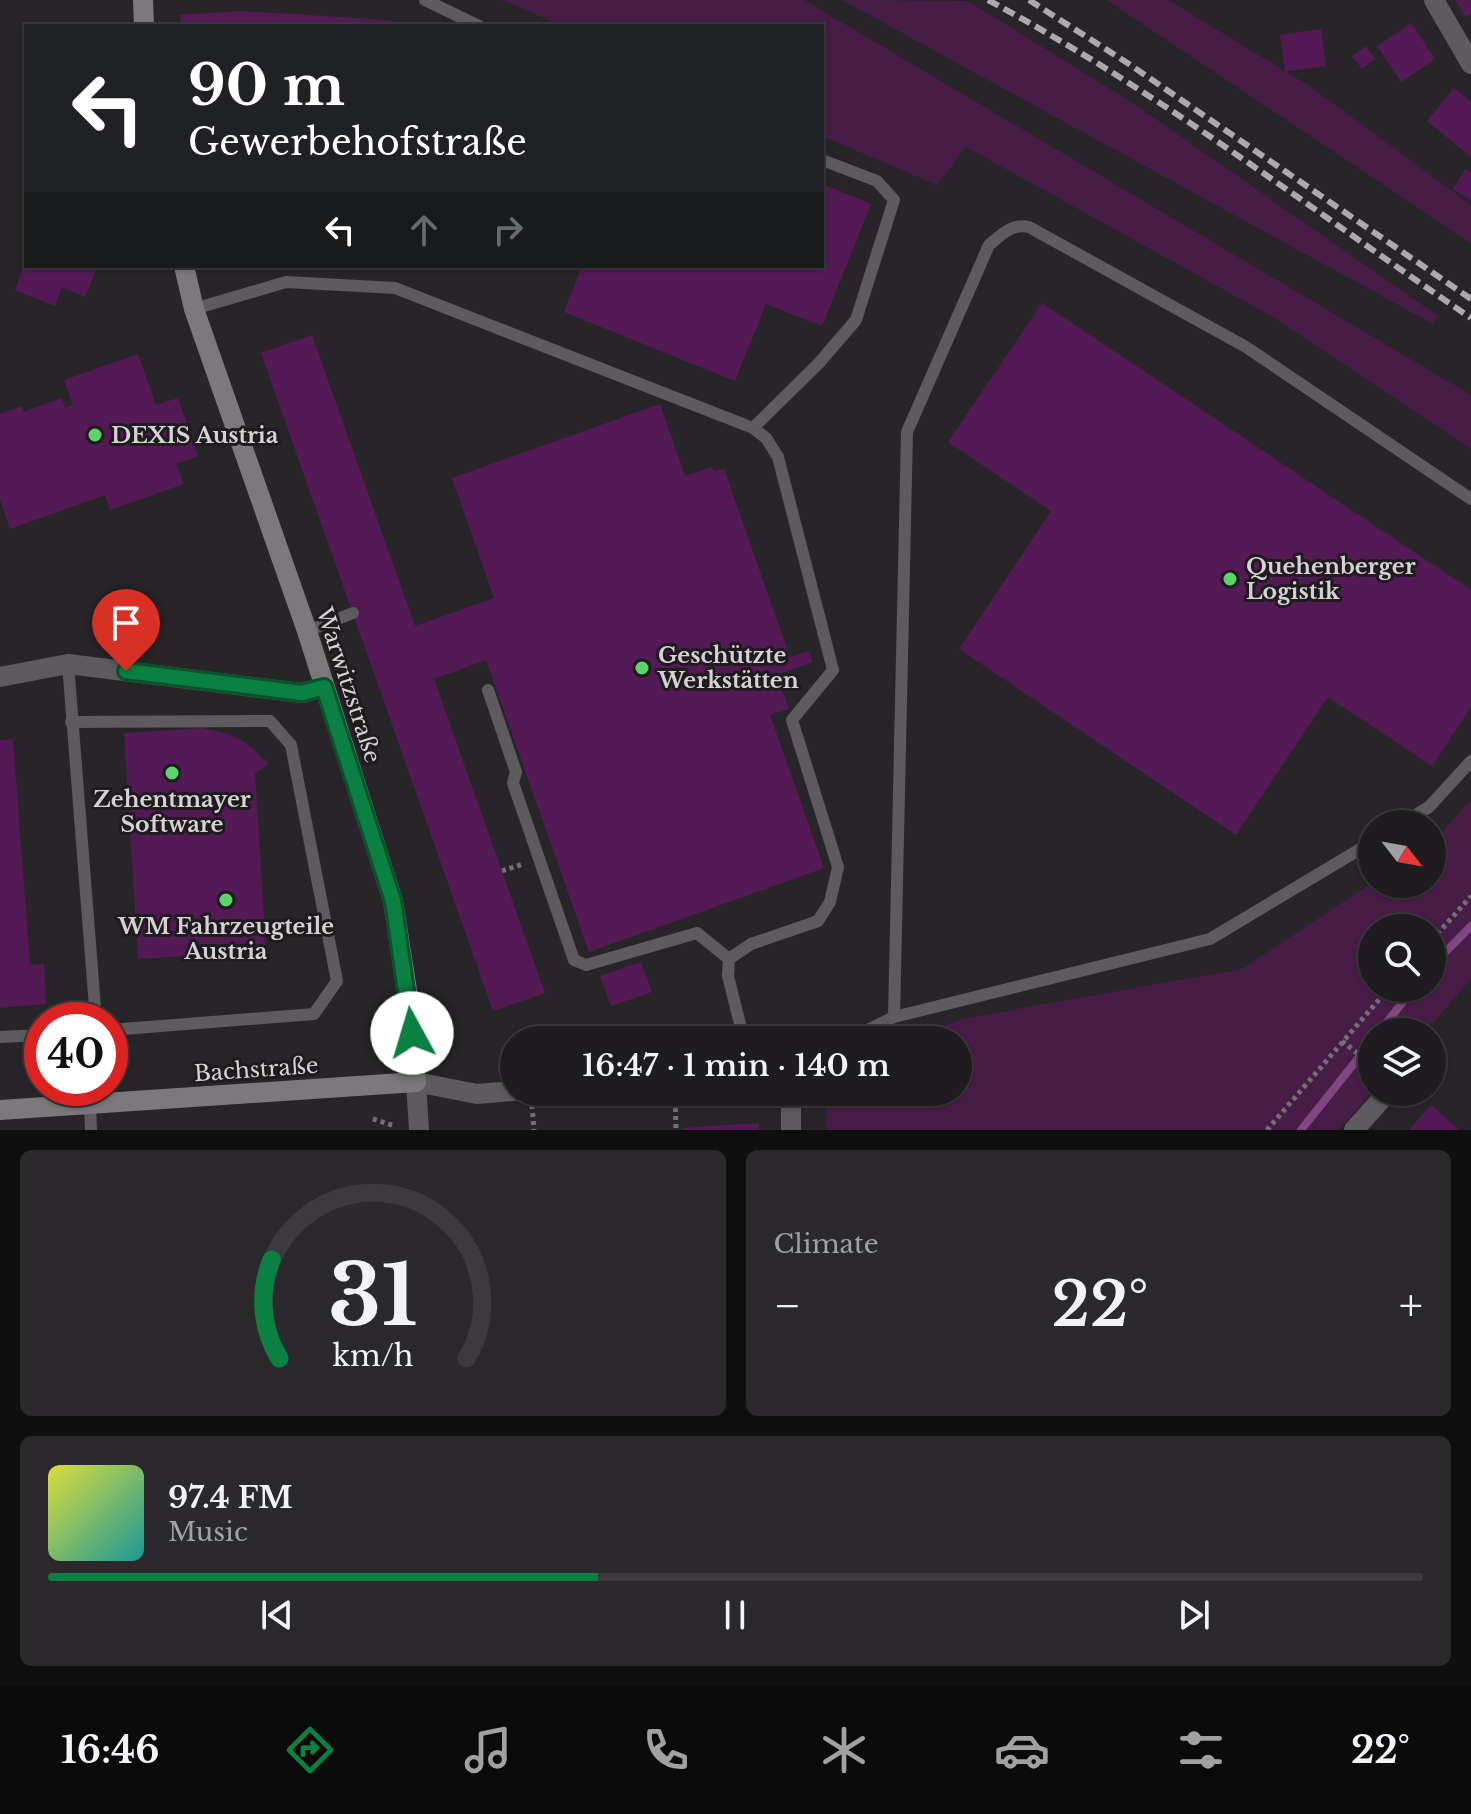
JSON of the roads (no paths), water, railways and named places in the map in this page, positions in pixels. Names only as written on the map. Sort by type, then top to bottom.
[{"type":"street","points":[[143,0],[144,24]]},
{"type":"street","points":[[1434,0],[1471,64]]},
{"type":"street","name":"Warwitzstraße","points":[[184,268],[194,309],[307,631],[393,901],[410,1009],[416,1082]]},
{"type":"street","points":[[0,677],[68,664],[302,693],[324,687]]},
{"type":"street","points":[[416,1082],[419,1130]]},
{"type":"street","name":"Bachstraße","points":[[128,1101],[416,1082],[477,1094],[500,1092]]},
{"type":"street","name":"Bachstraße","points":[[0,1110],[60,1106]]},
{"type":"street","points":[[791,1106],[791,1130]]},
{"type":"street","points":[[1354,1130],[1375,1106]]},
{"type":"lane","points":[[425,0],[475,24]]},
{"type":"lane","points":[[753,428],[819,363],[856,320],[894,200],[877,181],[824,161]]},
{"type":"lane","points":[[894,1017],[907,432],[989,245],[1009,228],[1029,227],[1246,347],[1471,499]]},
{"type":"lane","points":[[194,309],[286,282],[395,288],[753,428],[766,438],[778,457],[833,670],[792,720],[838,867],[830,902],[818,921],[751,944],[729,959]]},
{"type":"lane","points":[[307,631],[353,613]]},
{"type":"lane","points":[[68,664],[94,1002]]},
{"type":"lane","points":[[488,690],[516,772],[513,783],[574,960],[586,965],[697,933],[729,959]]},
{"type":"lane","points":[[71,722],[270,721],[291,745],[337,981],[314,1014],[128,1029]]},
{"type":"lane","points":[[1424,810],[1471,761]]},
{"type":"lane","points":[[876,1026],[894,1017],[1210,939],[1358,850]]},
{"type":"lane","points":[[729,959],[728,976],[740,1026]]},
{"type":"lane","points":[[0,1037],[24,1036]]},
{"type":"lane","points":[[90,1106],[91,1130]]},
{"type":"waterway","points":[[1446,952],[1471,926]]},
{"type":"waterway","points":[[1390,1018],[1403,1002]]},
{"type":"waterway","points":[[1301,1130],[1358,1059]]},
{"type":"railway","points":[[988,0],[1051,35],[1174,112],[1471,318]]},
{"type":"railway","points":[[1029,0],[1129,64],[1471,299]]},
{"type":"place","name":"DEXIS Austria","points":[[95,435]]},
{"type":"place","name":"Quehenberger Logistik","points":[[1230,579]]},
{"type":"place","name":"Geschützte Werkstätten","points":[[642,668]]},
{"type":"place","name":"Zehentmayer Software","points":[[172,773]]},
{"type":"place","name":"WM Fahrzeugteile Austria","points":[[226,900]]}]
